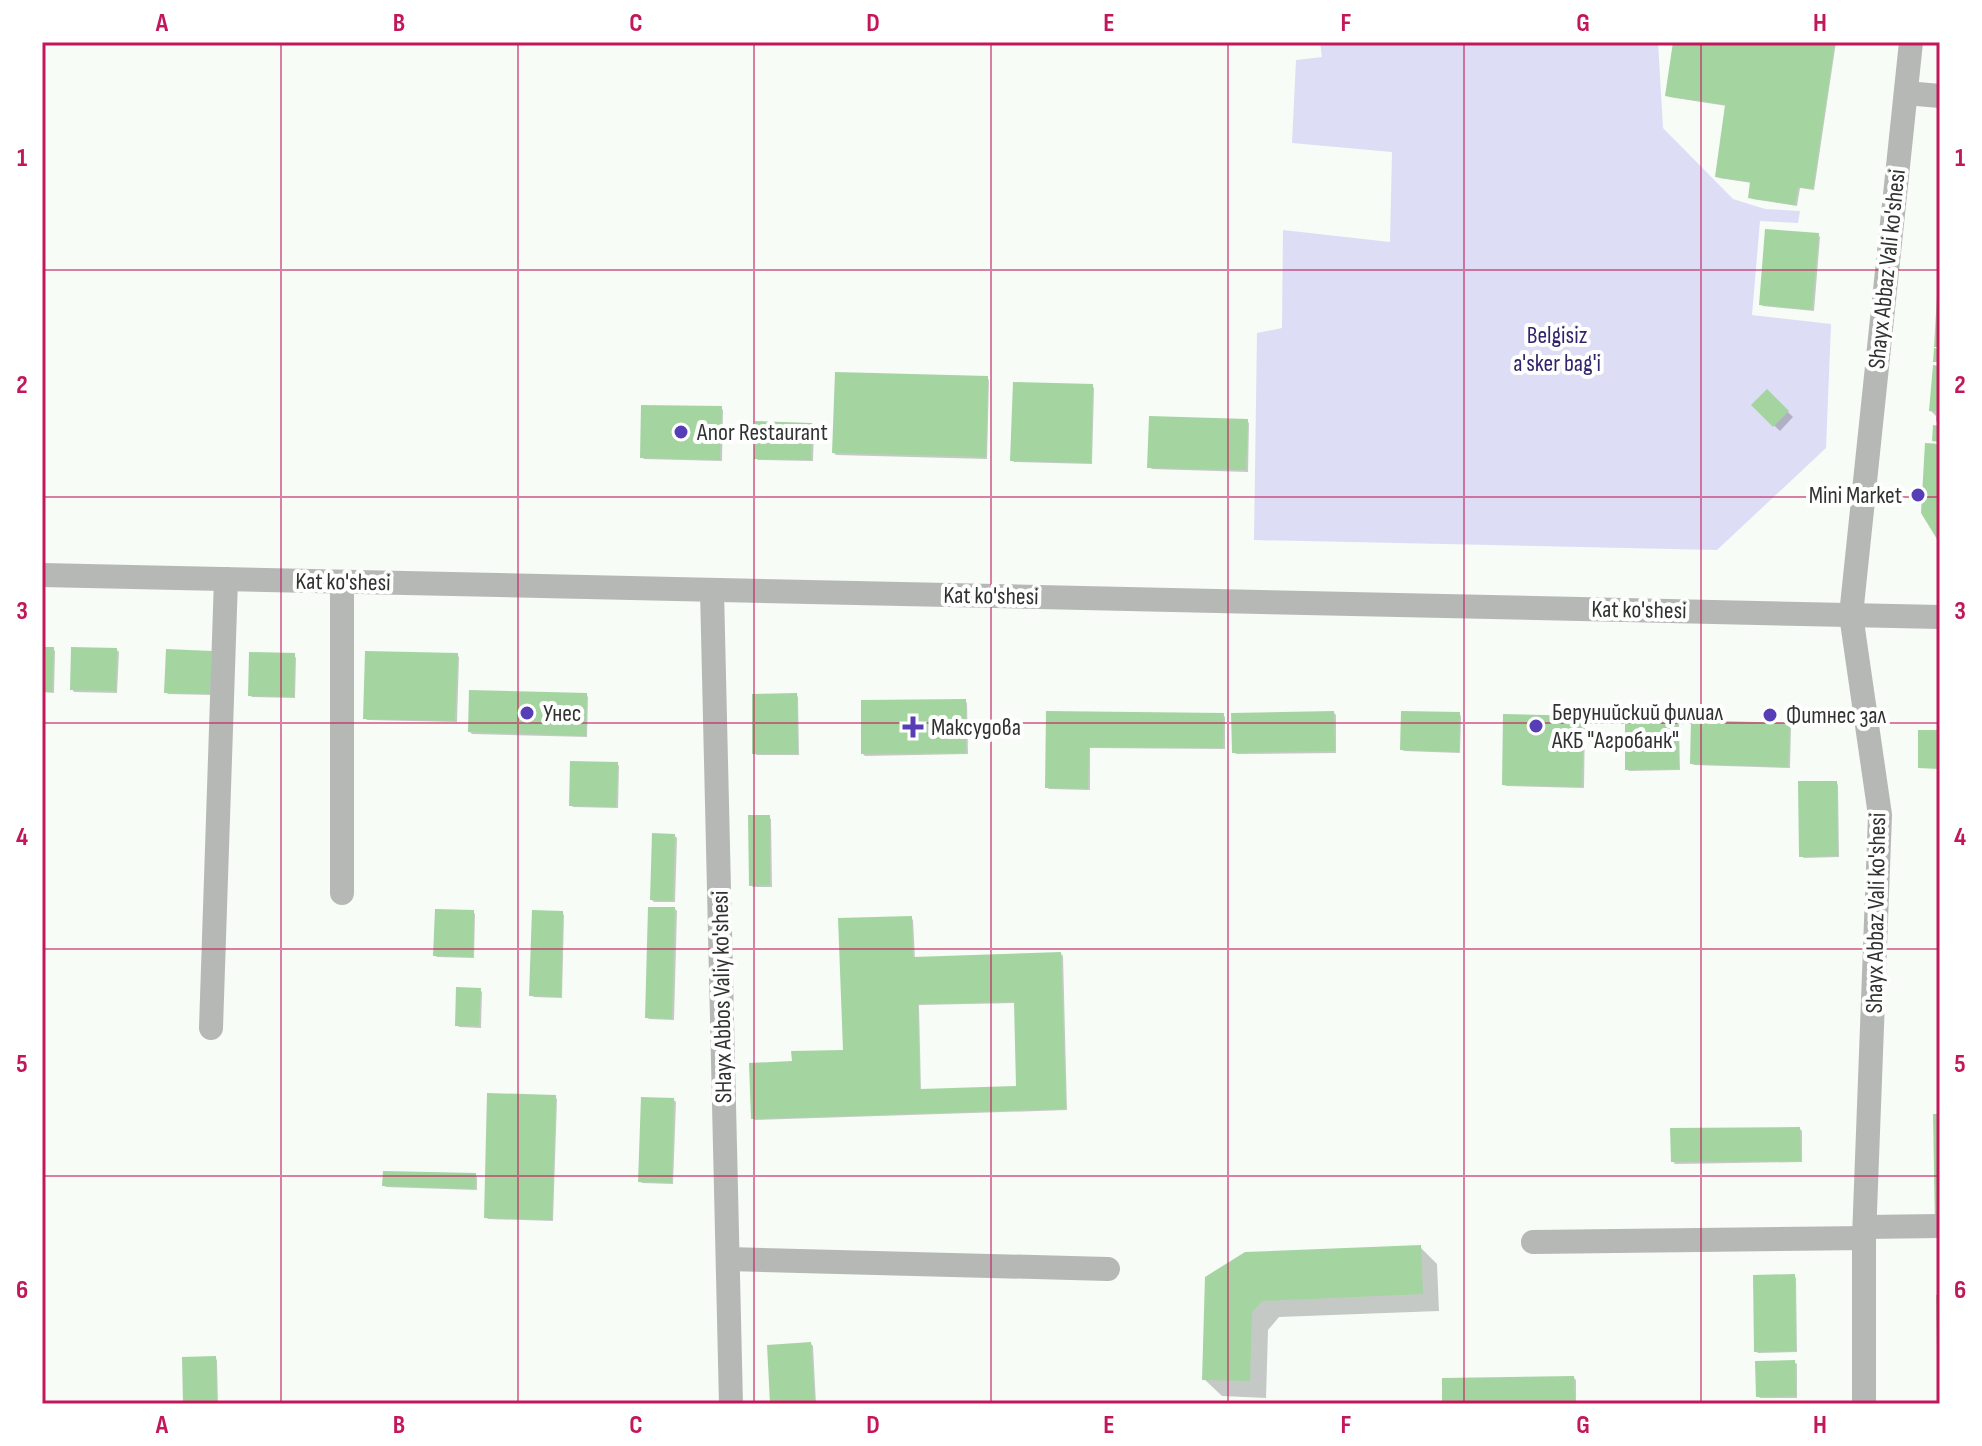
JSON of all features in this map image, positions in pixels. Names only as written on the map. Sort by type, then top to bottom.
[{"type":"street","name":"Shayx Abbaz Vali ko'shesi","points":[[1864,1404],[1865,1233],[1880,815],[1851,615],[1911,42]]},
{"type":"street","points":[[1906,93],[1940,96]]},
{"type":"street","name":"Kat ko'shesi","points":[[42,575],[1940,617]]},
{"type":"street","points":[[211,1028],[226,579]]},
{"type":"street","points":[[342,582],[342,893]]},
{"type":"street","name":"SHayx Abbos Valiy ko'shesi","points":[[712,590],[731,1404]]},
{"type":"street","points":[[1533,1242],[1865,1233],[1940,1226]]},
{"type":"street","points":[[728,1259],[1108,1269]]},
{"type":"green space","name":"Belgisiz a'sker bag'i","points":[[1320,42],[1658,42],[1663,128],[1733,199],[1765,209],[1800,211],[1798,223],[1760,221],[1752,315],[1831,324],[1826,448],[1717,550],[1254,540],[1257,333],[1282,328],[1283,230],[1390,242],[1392,152],[1292,143],[1296,60],[1322,57]]},
{"type":"building","points":[[1673,42],[1835,42],[1813,189],[1798,187],[1795,205],[1748,198],[1750,182],[1715,177],[1725,105],[1665,96]]},
{"type":"building","points":[[1765,229],[1819,233],[1812,310],[1759,305]]},
{"type":"building","points":[[1938,279],[1940,347],[1934,347]]},
{"type":"building","points":[[1934,348],[1940,349],[1940,362],[1933,362]]},
{"type":"building","points":[[1933,365],[1940,366],[1940,412],[1929,411]]},
{"type":"building","points":[[835,372],[988,376],[986,457],[832,453]]},
{"type":"building","points":[[1013,382],[1093,384],[1091,463],[1010,461]]},
{"type":"building","points":[[1767,389],[1789,411],[1773,427],[1751,405]]},
{"type":"building","name":"Anor Restaurant","points":[[641,405],[722,406],[720,460],[640,458]]},
{"type":"building","points":[[1149,416],[1248,419],[1246,470],[1147,468]]},
{"type":"building","points":[[755,421],[812,423],[811,460],[754,459]]},
{"type":"building","points":[[1933,425],[1940,426],[1940,442],[1932,441]]},
{"type":"building","points":[[1925,443],[1940,444],[1940,544],[1921,513]]},
{"type":"building","points":[[42,647],[54,647],[52,692],[42,691]]},
{"type":"building","points":[[71,647],[117,648],[116,691],[70,690]]},
{"type":"building","points":[[166,649],[212,651],[210,694],[164,693]]},
{"type":"building","points":[[365,651],[458,653],[455,721],[363,719]]},
{"type":"building","points":[[249,652],[295,653],[294,697],[248,696]]},
{"type":"building","name":"Унес","points":[[469,690],[587,693],[586,736],[468,732]]},
{"type":"building","points":[[797,693],[798,754],[752,754],[752,694]]},
{"type":"building","name":"Максудова","points":[[966,699],[966,753],[861,754],[861,700]]},
{"type":"building","points":[[1046,711],[1224,713],[1223,748],[1089,747],[1088,789],[1045,788]]},
{"type":"building","points":[[1334,711],[1335,751],[1232,753],[1231,713]]},
{"type":"building","points":[[1401,711],[1460,712],[1459,752],[1400,750]]},
{"type":"building","points":[[1503,714],[1584,716],[1582,787],[1502,785]]},
{"type":"building","points":[[1625,719],[1678,719],[1679,769],[1625,770]]},
{"type":"building","points":[[1691,720],[1790,723],[1788,767],[1690,764]]},
{"type":"building","points":[[1918,730],[1940,730],[1940,769],[1918,768]]},
{"type":"building","points":[[570,761],[618,762],[616,807],[569,806]]},
{"type":"building","points":[[1798,781],[1837,781],[1838,856],[1799,857]]},
{"type":"building","points":[[748,815],[770,815],[770,885],[749,886]]},
{"type":"building","points":[[652,833],[675,834],[673,901],[650,900]]},
{"type":"building","points":[[648,907],[675,907],[672,1019],[645,1018]]},
{"type":"building","points":[[435,909],[474,910],[473,957],[433,956]]},
{"type":"building","points":[[532,910],[563,911],[561,997],[529,996]]},
{"type":"building","points":[[912,916],[913,957],[1061,952],[1066,1109],[751,1119],[749,1063],[792,1061],[791,1051],[843,1050],[838,918]],"holes":[[[1014,1002],[1016,1086],[920,1089],[918,1004]]]},
{"type":"building","points":[[456,987],[481,988],[479,1026],[455,1026]]},
{"type":"building","points":[[487,1093],[556,1095],[552,1220],[484,1218]]},
{"type":"building","points":[[641,1097],[674,1098],[672,1183],[638,1182]]},
{"type":"building","points":[[1933,1114],[1940,1114],[1940,1227],[1935,1227]]},
{"type":"building","points":[[1800,1127],[1801,1161],[1671,1162],[1670,1128]]},
{"type":"building","points":[[383,1171],[476,1173],[475,1189],[382,1186]]},
{"type":"building","points":[[1421,1245],[1423,1294],[1262,1301],[1252,1312],[1250,1381],[1202,1380],[1205,1277],[1245,1252]]},
{"type":"building","points":[[1795,1274],[1796,1351],[1754,1352],[1753,1275]]},
{"type":"building","points":[[1936,1295],[1940,1295],[1940,1351],[1937,1351]]},
{"type":"building","points":[[811,1342],[815,1404],[770,1404],[767,1345]]},
{"type":"building","points":[[216,1356],[217,1404],[183,1404],[182,1357]]},
{"type":"building","points":[[1795,1360],[1796,1396],[1756,1397],[1755,1361]]},
{"type":"building","points":[[1574,1376],[1575,1402],[1442,1404],[1442,1378]]},
{"type":"place","name":"Anor Restaurant","points":[[681,432]]},
{"type":"place","name":"Mini Market","points":[[1918,495]]},
{"type":"place","name":"Унес","points":[[527,713]]},
{"type":"place","name":"Фитнес зал","points":[[1770,715]]},
{"type":"place","name":"Берунийский филиал АКБ \"Агробанк\"","points":[[1536,726]]},
{"type":"place","name":"Максудова","points":[[913,727]]}]
